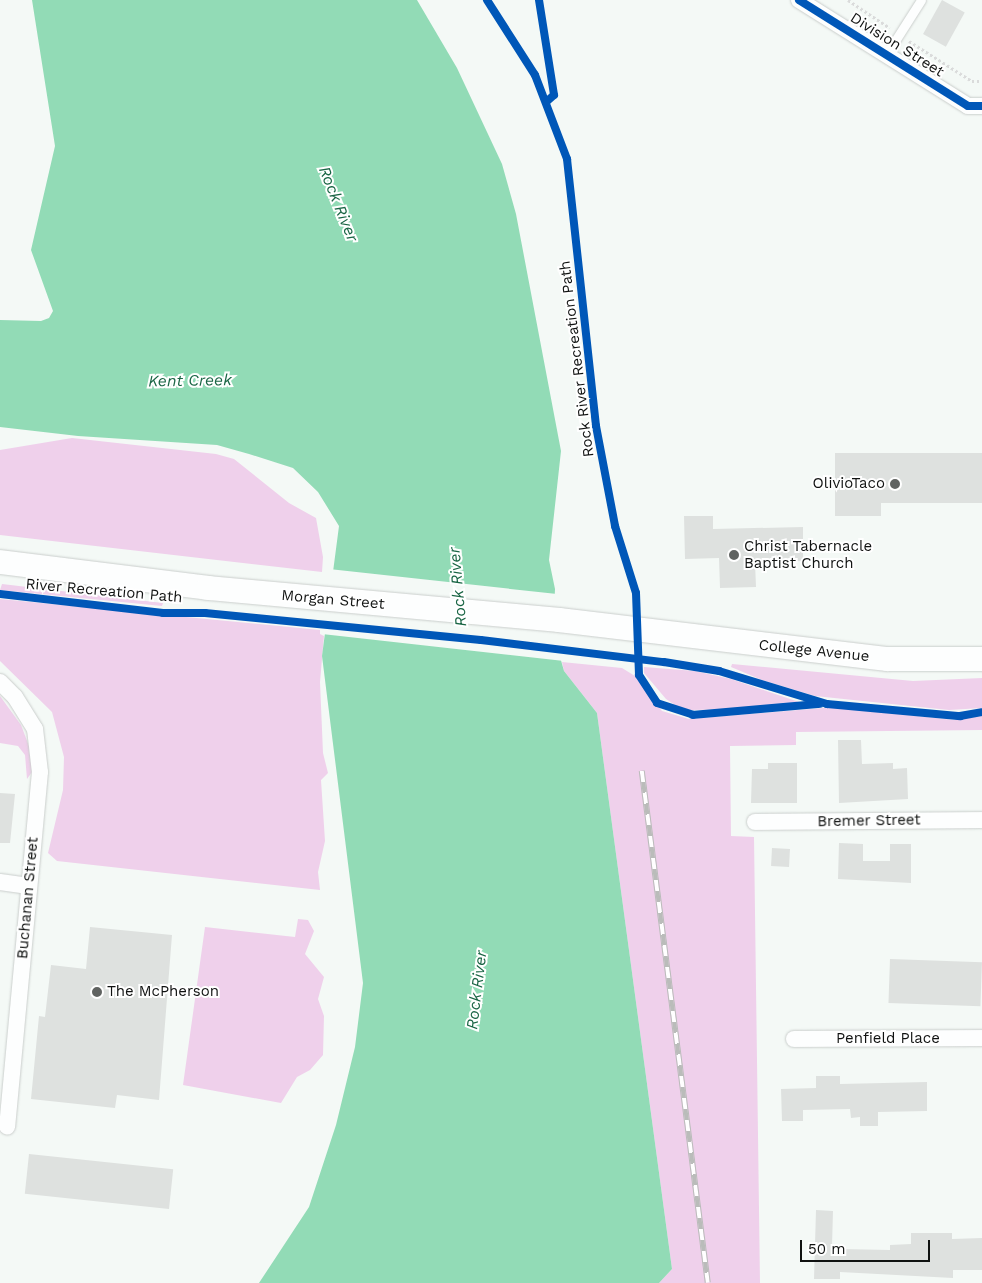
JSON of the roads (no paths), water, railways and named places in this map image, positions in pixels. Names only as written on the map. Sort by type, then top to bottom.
[{"type":"main road","name":"Morgan Street","points":[[0,562],[208,588],[559,620],[666,635]]},
{"type":"main road","name":"College Avenue","points":[[666,635],[888,659],[975,657]]},
{"type":"street","name":"Division Street","points":[[799,0],[968,106],[982,106]]},
{"type":"street","name":"Buchanan Street","points":[[0,682],[29,717],[39,747],[40,772],[6,1126]]},
{"type":"street","name":"Bremer Street","points":[[755,822],[982,820]]},
{"type":"street","points":[[0,882],[29,886]]},
{"type":"street","name":"Penfield Place","points":[[794,1040],[982,1038]]},
{"type":"lane","points":[[886,55],[921,0]]},
{"type":"water","points":[[32,0],[417,0],[457,68],[502,164],[516,214],[561,451],[549,560],[555,589],[553,632],[564,671],[597,713],[672,1269],[659,1283],[259,1283],[309,1207],[336,1125],[355,1047],[363,983],[322,656],[339,526],[318,492],[293,468],[249,454],[217,445],[78,436],[0,427],[0,320],[41,321],[49,318],[53,311],[31,250],[55,146]]},
{"type":"railway","points":[[642,771],[708,1283]]},
{"type":"place","name":"OlivioTaco","points":[[895,484]]},
{"type":"place","name":"Christ Tabernacle Baptist Church","points":[[734,555]]},
{"type":"place","name":"The McPherson","points":[[97,992]]},
{"type":"water label","name":"Rock River","points":[[338,204]]},
{"type":"water label","name":"Kent Creek","points":[[190,381]]},
{"type":"water label","name":"Rock River","points":[[458,587]]},
{"type":"water label","name":"Rock River","points":[[477,990]]}]
